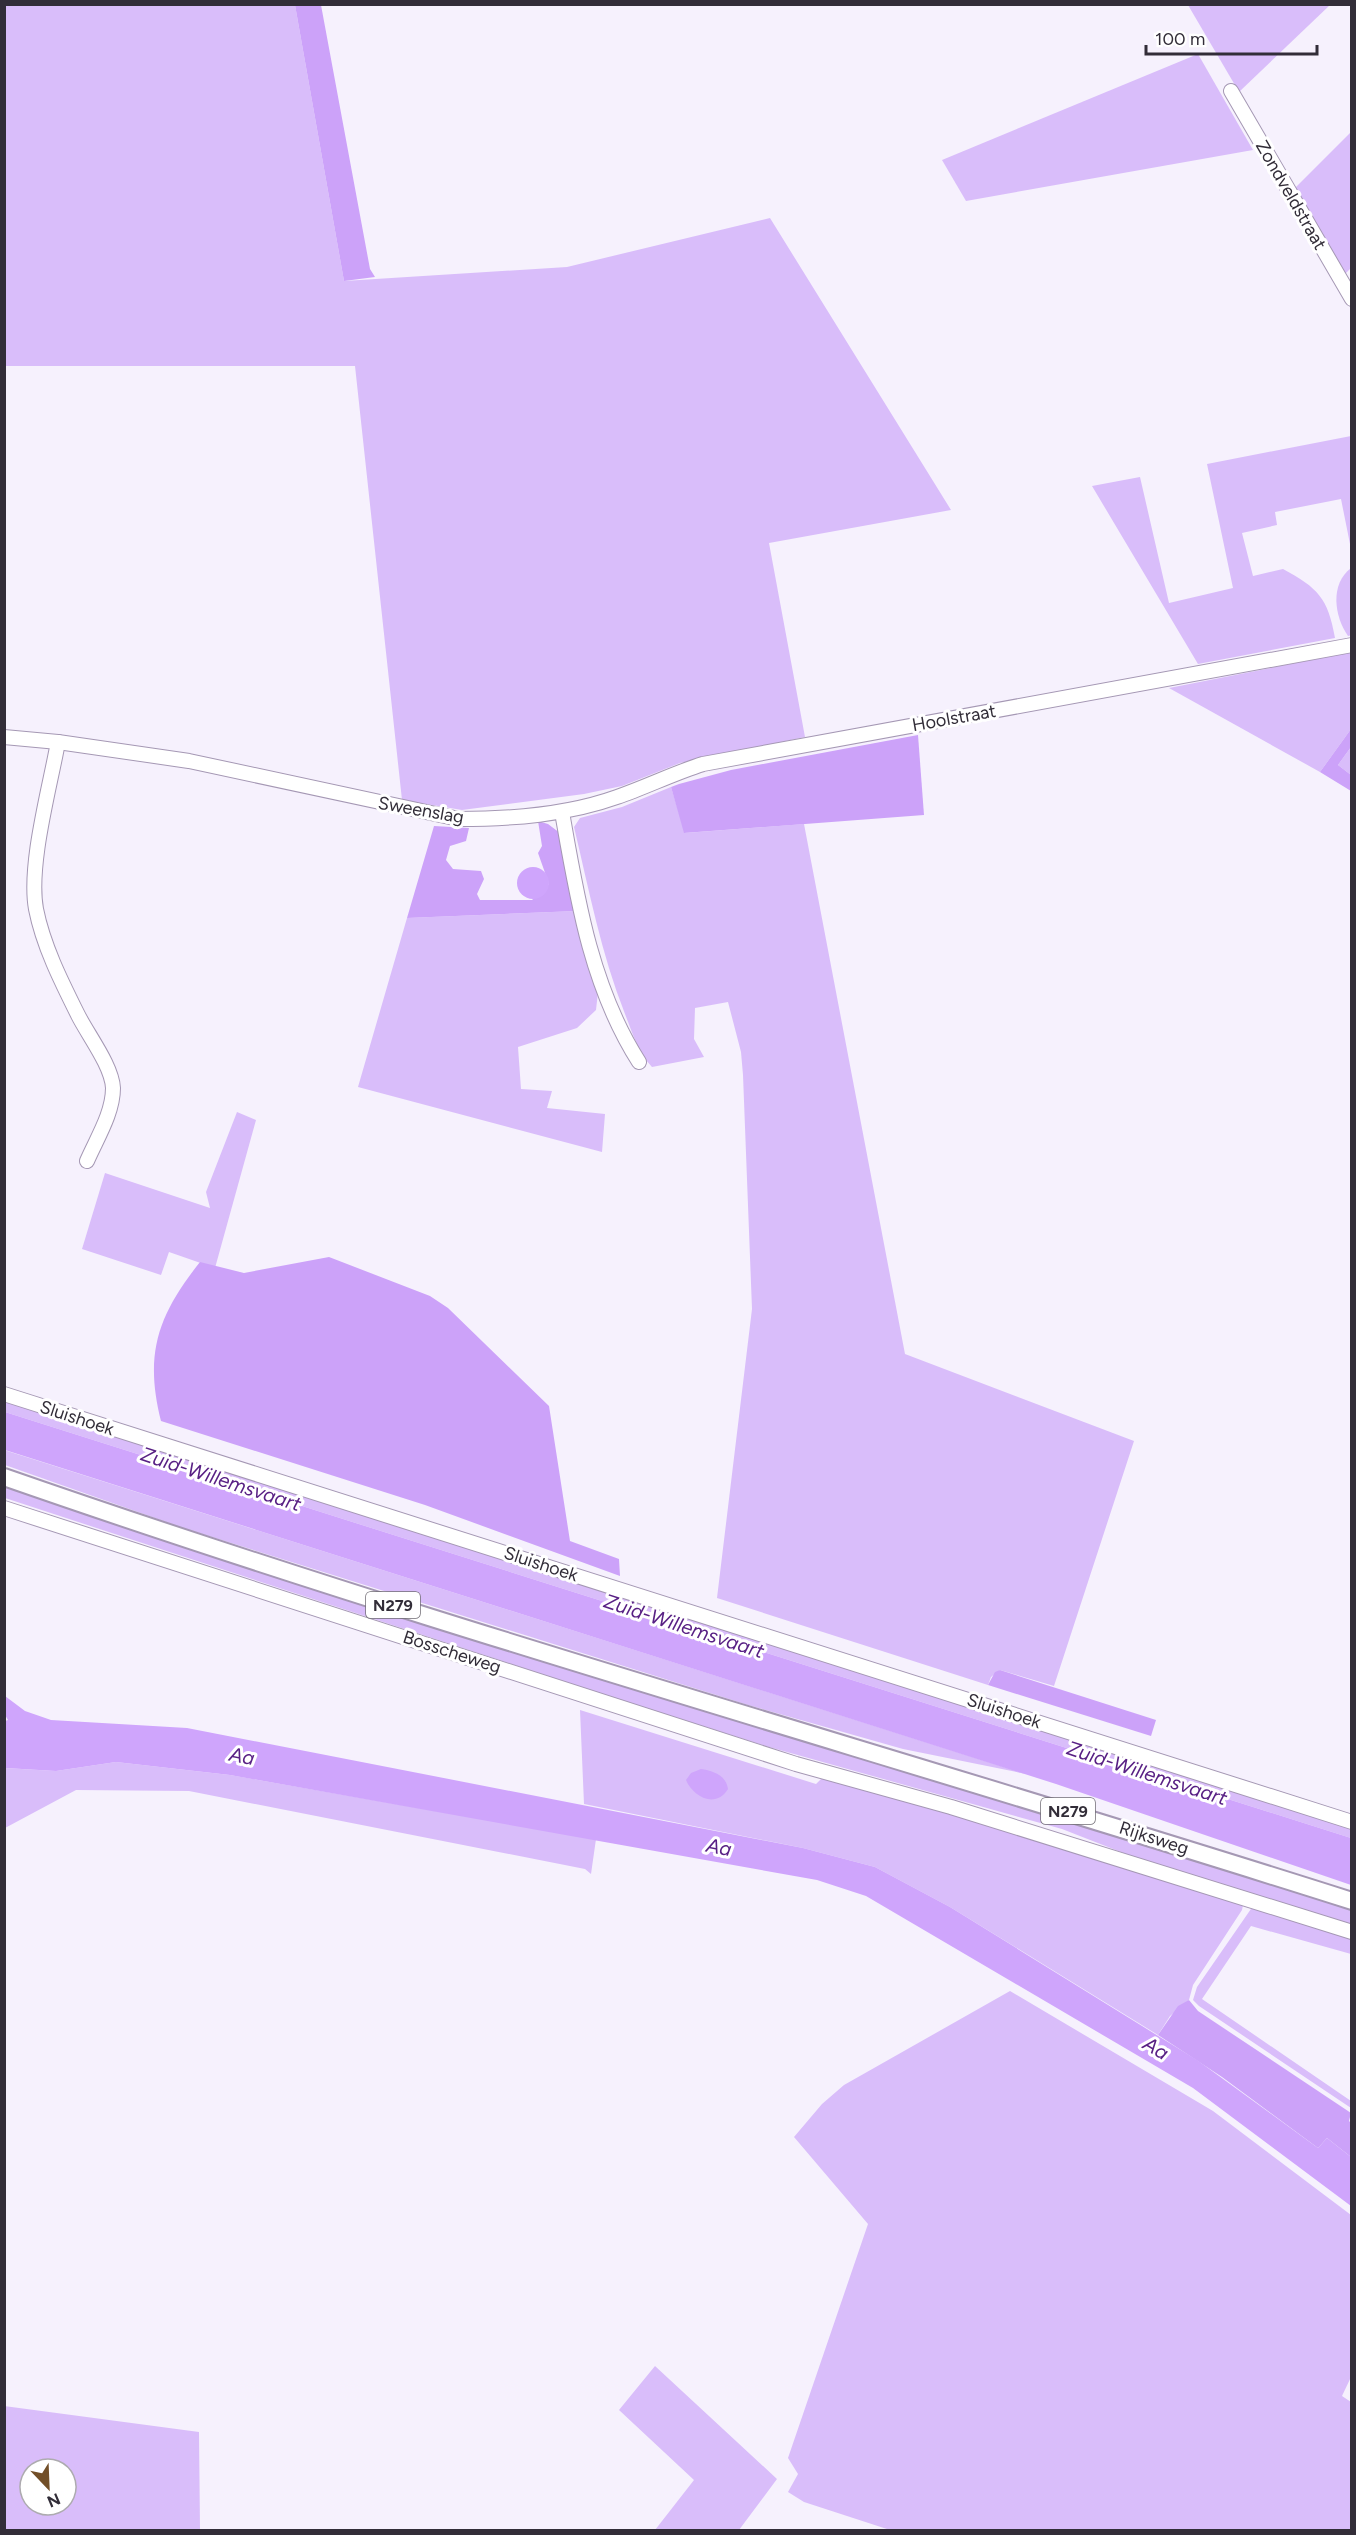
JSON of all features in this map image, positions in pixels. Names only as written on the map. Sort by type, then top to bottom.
[{"type":"main road","name":"Bosscheweg","points":[[4,1477],[178,1537],[783,1727]]},
{"type":"main road","name":"Rijksweg","points":[[783,1727],[1066,1810],[1352,1901]]},
{"type":"street","name":"Zondveldstraat","points":[[1231,91],[1352,299]]},
{"type":"street","name":"Hoolstraat","points":[[562,812],[617,798],[703,764],[1352,645]]},
{"type":"street","name":"Sweenslag","points":[[4,737],[58,742],[189,761],[459,819],[496,819],[562,812]]},
{"type":"street","points":[[58,742],[33,884],[36,909],[45,942],[77,1014],[110,1072],[113,1086],[112,1104],[87,1161]]},
{"type":"street","points":[[562,812],[579,910],[611,1011],[621,1034],[639,1062]]},
{"type":"street","name":"Sluishoek","points":[[4,1394],[1352,1822]]},
{"type":"street","name":"Bosscheweg","points":[[4,1508],[796,1764]]},
{"type":"street","name":"Rijksweg","points":[[796,1764],[951,1807],[1352,1932]]},
{"type":"shaded area","points":[[4,5],[295,5],[344,281],[567,267],[770,218],[951,510],[769,543],[805,737],[680,763],[622,786],[584,794],[462,810],[402,800],[355,366],[5,366]]},
{"type":"shaded area","points":[[295,5],[321,5],[370,269],[375,277],[344,281]]},
{"type":"shaded area","points":[[1188,5],[1330,5],[1239,92]]},
{"type":"shaded area","points":[[1198,54],[1253,150],[966,201],[942,160]]},
{"type":"shaded area","points":[[1351,132],[1352,267],[1345,274],[1295,188]]},
{"type":"shaded area","points":[[1351,436],[1351,549],[1341,499],[1275,512],[1277,525],[1242,533],[1253,576],[1283,569],[1305,582],[1325,604],[1335,638],[1198,664],[1092,486],[1140,477],[1169,603],[1233,588],[1207,464]]},
{"type":"shaded area","points":[[1351,568],[1352,635],[1348,636],[1337,610],[1336,600],[1340,583]]},
{"type":"shaded area","points":[[1351,652],[1351,729],[1320,772],[1169,688]]},
{"type":"shaded area","points":[[1351,729],[1351,747],[1338,765],[1351,775],[1351,791],[1320,772]]},
{"type":"shaded area","points":[[918,735],[924,815],[684,833],[671,787],[731,770]]},
{"type":"shaded area","points":[[1351,747],[1351,775],[1338,765]]},
{"type":"shaded area","points":[[671,787],[685,833],[804,824],[905,1354],[1134,1441],[1054,1686],[1000,1670],[991,1677],[988,1685],[717,1598],[752,1309],[741,1052],[728,1002],[695,1008],[694,1039],[704,1057],[652,1067],[647,1061],[633,1035],[609,968],[574,827],[580,818],[622,807]]},
{"type":"shaded area","points":[[538,821],[548,824],[560,833],[577,911],[407,918],[434,826],[469,828],[466,841],[450,846],[446,860],[453,869],[481,871],[484,879],[477,894],[480,900],[532,900],[549,884],[538,853],[542,846]]},
{"type":"shaded area","points":[[577,911],[598,992],[596,1010],[577,1028],[518,1047],[521,1089],[552,1091],[547,1108],[605,1114],[602,1152],[358,1087],[407,918]]},
{"type":"shaded area","points":[[237,1112],[256,1120],[215,1268],[169,1252],[161,1275],[82,1249],[105,1173],[210,1208],[206,1192]]},
{"type":"shaded area","points":[[329,1257],[430,1296],[448,1308],[549,1406],[570,1541],[619,1559],[620,1576],[425,1505],[161,1421],[154,1375],[158,1336],[174,1300],[200,1262],[244,1273]]},
{"type":"shaded area","points":[[5,1398],[1351,1825],[1351,1838],[5,1412]]},
{"type":"shaded area","points":[[4,1450],[1026,1774],[903,1749],[748,1705],[183,1528],[5,1465]]},
{"type":"shaded area","points":[[5,1483],[1279,1885],[1351,1909],[1351,1927],[1131,1856],[1062,1829],[769,1747],[5,1498]]},
{"type":"shaded area","points":[[1000,1670],[1156,1720],[1151,1736],[988,1685],[995,1672]]},
{"type":"shaded area","points":[[580,1710],[816,1784],[822,1778],[868,1787],[1243,1905],[1242,1910],[1193,1985],[1189,2000],[1170,2016],[1158,2035],[950,1907],[875,1867],[803,1848],[584,1804]]},
{"type":"shaded area","points":[[116,1762],[230,1775],[596,1839],[591,1874],[585,1869],[189,1791],[76,1790],[5,1828],[4,1768],[56,1771]]},
{"type":"shaded area","points":[[1253,1906],[1351,1934],[1351,1954],[1251,1926],[1202,1999],[1351,2101],[1351,2108],[1193,2000],[1197,1987]]},
{"type":"shaded area","points":[[1010,1991],[1213,2111],[1351,2215],[1351,2377],[1342,2396],[1351,2402],[1351,2530],[890,2530],[804,2502],[788,2492],[798,2474],[788,2458],[868,2224],[794,2137],[822,2104],[844,2085]]},
{"type":"shaded area","points":[[1189,2000],[1198,2011],[1351,2113],[1349,2121],[1351,2123],[1351,2157],[1327,2138],[1318,2148],[1222,2077],[1158,2035],[1178,2006]]},
{"type":"shaded area","points":[[655,2366],[777,2479],[739,2530],[655,2530],[694,2480],[619,2410]]},
{"type":"shaded area","points":[[4,2406],[199,2432],[200,2530],[5,2530]]},
{"type":"water","points":[[533,867],[544,872],[549,883],[544,894],[533,899],[522,894],[517,883],[522,872]]},
{"type":"water","points":[[5,1412],[1351,1838],[1351,1885],[1056,1784],[5,1450]]},
{"type":"water","name":"Aa","points":[[5,1696],[25,1711],[51,1720],[187,1728],[803,1848],[875,1867],[950,1907],[1197,2060],[1318,2148],[1327,2138],[1351,2157],[1351,2206],[1193,2088],[866,1896],[817,1880],[230,1775],[116,1762],[56,1771],[5,1768],[5,1721],[8,1720],[5,1715]]},
{"type":"water","points":[[701,1769],[725,1780],[728,1789],[723,1795],[711,1799],[705,1798],[699,1796],[689,1786],[686,1780],[691,1773]]},
{"type":"water label","name":"Zuid-Willemsvaart","points":[[221,1479]]},
{"type":"water label","name":"Zuid-Willemsvaart","points":[[684,1626]]},
{"type":"water label","name":"Zuid-Willemsvaart","points":[[1147,1773]]}]
